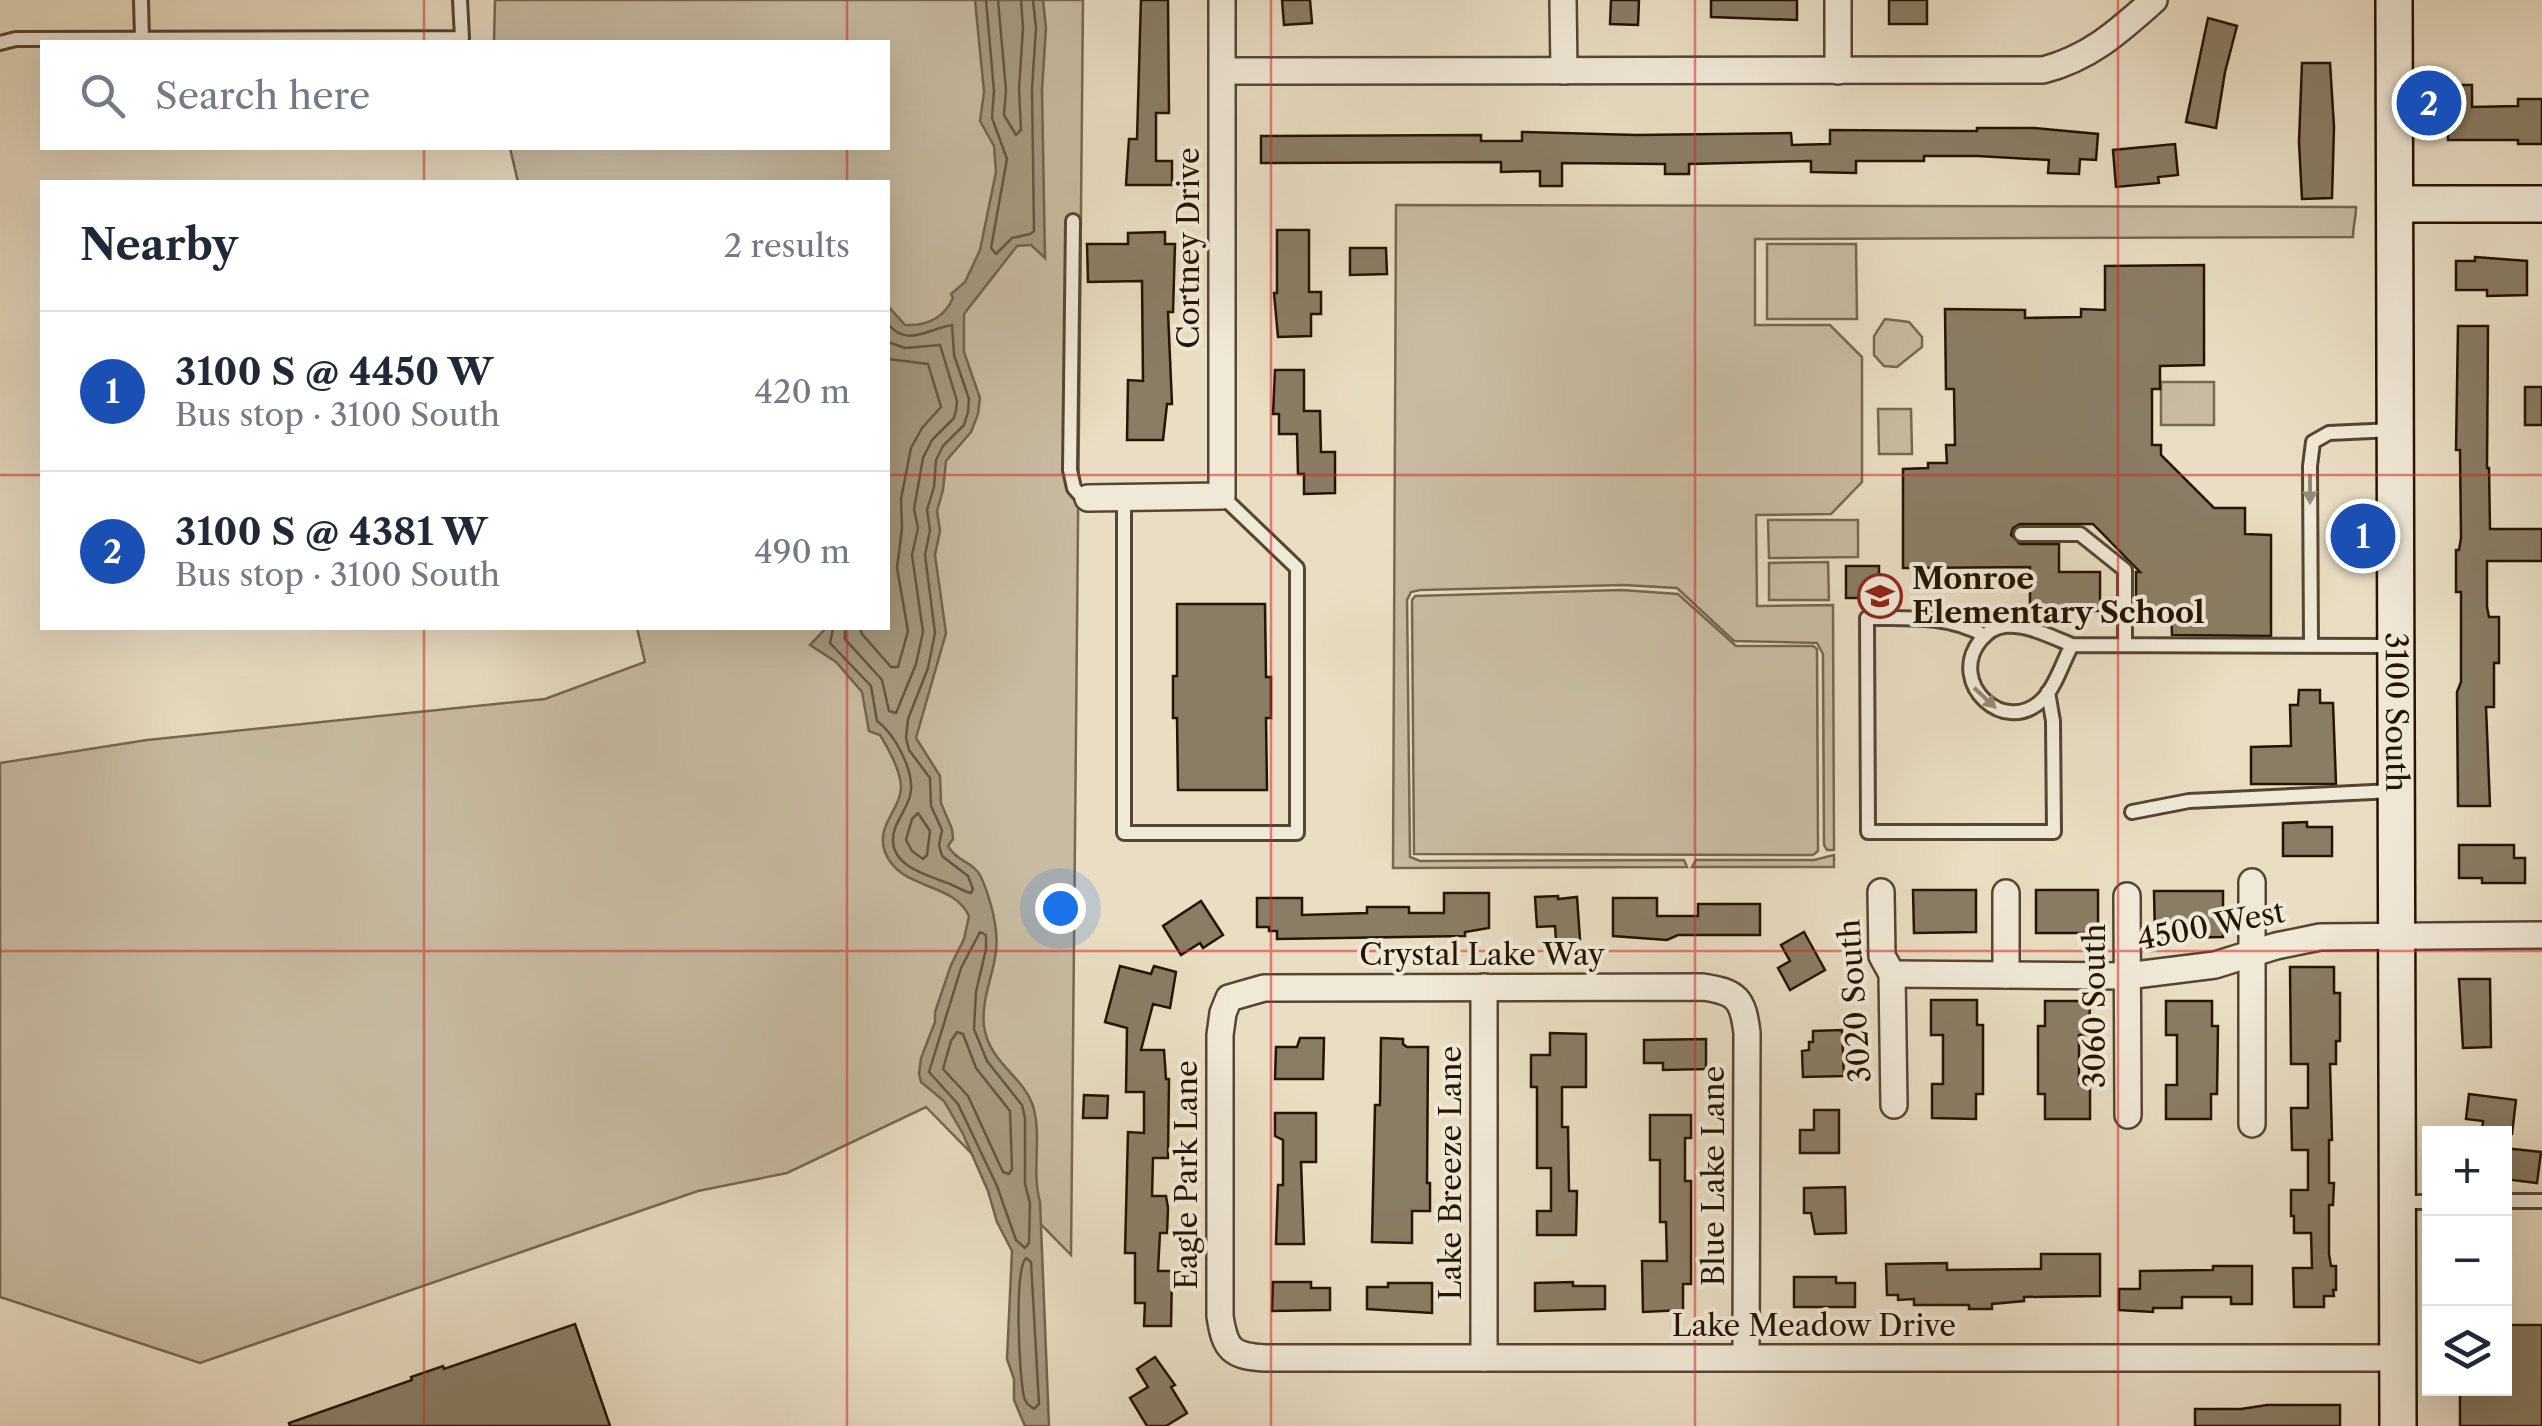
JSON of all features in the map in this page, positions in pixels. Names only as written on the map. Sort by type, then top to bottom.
[{"type":"main road","name":"3100 South","points":[[2394,0],[2397,935],[2414,1202],[2398,1358],[2398,1426]]},
{"type":"main road","points":[[2394,204],[2542,204]]},
{"type":"street","name":"Cortney Drive","points":[[1222,0],[1222,496]]},
{"type":"street","points":[[1564,0],[1564,71]]},
{"type":"street","points":[[1838,0],[1838,71]]},
{"type":"street","points":[[1223,70],[2043,70],[2103,45],[2154,0]]},
{"type":"street","points":[[1088,498],[1222,496]]},
{"type":"street","points":[[2252,882],[2252,1124]]},
{"type":"street","name":"3020 South","points":[[1882,892],[1882,956],[1892,974],[1894,1105]]},
{"type":"street","points":[[2006,893],[2006,975]]},
{"type":"street","name":"3060 South","points":[[2127,896],[2128,1114]]},
{"type":"street","name":"4500 West","points":[[1892,974],[2127,976],[2188,970],[2320,938],[2542,934]]},
{"type":"street","name":"Crystal Lake Way","points":[[1229,998],[1264,988],[1703,987],[1736,996]]},
{"type":"street","name":"Lake Breeze Lane","points":[[1484,988],[1484,1358]]},
{"type":"street","name":"Blue Lake Lane","points":[[1736,996],[1744,1012],[1746,1033],[1746,1358]]},
{"type":"street","name":"Eagle Park Lane","points":[[1229,998],[1220,1035],[1220,1316],[1223,1336],[1231,1351]]},
{"type":"street","name":"Lake Meadow Drive","points":[[1231,1351],[1244,1357],[1265,1358],[2398,1358]]},
{"type":"lane","points":[[141,0],[142,39]]},
{"type":"lane","points":[[0,43],[16,39],[462,38],[460,0]]},
{"type":"lane","points":[[1073,222],[1070,470],[1074,488],[1088,498]]},
{"type":"lane","points":[[2312,646],[2313,442],[2329,433],[2395,430]]},
{"type":"lane","points":[[1124,497],[1124,833],[1297,833],[1297,568],[1222,496]]},
{"type":"lane","points":[[2021,534],[2080,534],[2125,570],[2125,645]]},
{"type":"lane","points":[[1985,636],[1972,628],[1932,618],[1867,618],[1868,832],[2054,832],[2053,720],[2048,692]]},
{"type":"lane","points":[[2072,644],[2048,692],[2034,706],[2018,713],[2007,712],[1986,703],[1976,692],[1969,668],[1977,644],[1994,628],[2024,626],[2072,644],[2396,646]]},
{"type":"lane","points":[[2132,812],[2189,801],[2396,791]]},
{"type":"lane","points":[[2512,1201],[2542,1200]]},
{"type":"shaded area","points":[[495,0],[1083,0],[1071,1255],[926,1107],[787,1173],[698,1191],[200,1363],[0,1297],[0,763],[147,740],[545,699],[645,662],[637,630],[890,630],[890,180],[518,180],[510,150],[890,150],[890,40],[494,40]]},
{"type":"shaded area","points":[[1396,205],[2356,207],[2353,237],[1755,239],[1755,325],[1830,325],[1862,357],[1862,482],[1831,514],[1756,515],[1757,606],[1833,605],[1834,850],[1827,850],[1824,845],[1823,654],[1817,643],[1734,641],[1677,588],[1623,585],[1420,590],[1411,592],[1407,600],[1410,857],[1420,861],[1684,860],[1687,867],[1393,868]]},
{"type":"shaded area","points":[[1767,244],[1856,244],[1857,319],[1767,319]]},
{"type":"shaded area","points":[[1885,319],[1909,322],[1922,337],[1922,347],[1897,367],[1884,366],[1874,355],[1874,336]]},
{"type":"shaded area","points":[[2161,382],[2214,382],[2214,425],[2161,425]]},
{"type":"shaded area","points":[[1878,409],[1911,409],[1912,454],[1879,454]]},
{"type":"shaded area","points":[[1768,520],[1858,520],[1858,557],[1769,558]]},
{"type":"shaded area","points":[[1828,562],[1829,600],[1769,600],[1769,563]]},
{"type":"shaded area","points":[[1622,590],[1678,594],[1736,646],[1817,649],[1818,851],[1813,855],[1414,854],[1415,596]]},
{"type":"shaded area","points":[[1834,855],[1834,867],[1692,867],[1696,860],[1814,860]]},
{"type":"water","points":[[975,0],[1043,0],[1045,258],[1031,245],[1017,246],[964,314],[964,352],[980,398],[971,432],[946,461],[937,511],[940,531],[935,555],[946,633],[916,738],[940,776],[941,803],[952,829],[953,839],[948,846],[978,872],[993,913],[997,942],[984,1007],[987,1038],[998,1059],[1027,1093],[1035,1115],[1049,1426],[1025,1426],[1014,1400],[1014,1379],[1007,1359],[1012,1251],[963,1134],[944,1101],[921,1082],[919,1074],[935,1012],[969,916],[951,897],[902,874],[892,865],[885,852],[883,834],[900,794],[896,766],[880,735],[869,731],[862,692],[836,662],[810,645],[824,630],[890,630],[890,308],[905,325],[921,324],[940,316],[953,298],[951,294],[965,282],[980,250],[996,172],[994,146],[980,121],[984,92]]},
{"type":"building","points":[[1141,0],[1168,0],[1169,113],[1156,113],[1156,161],[1172,161],[1172,185],[1126,185],[1129,139],[1137,139]]},
{"type":"building","points":[[1282,0],[1310,0],[1312,23],[1284,25]]},
{"type":"building","points":[[1611,0],[1639,0],[1638,25],[1610,24]]},
{"type":"building","points":[[1711,0],[1797,0],[1797,20],[1711,17]]},
{"type":"building","points":[[1889,0],[1927,0],[1927,24],[1889,24]]},
{"type":"building","points":[[2208,18],[2237,26],[2216,128],[2186,122]]},
{"type":"building","points":[[2302,63],[2330,63],[2334,127],[2332,198],[2302,199]]},
{"type":"building","points":[[2448,85],[2472,85],[2472,107],[2518,106],[2518,99],[2542,99],[2542,144],[2448,140]]},
{"type":"building","points":[[1977,128],[2098,134],[2096,160],[2080,159],[2079,174],[2048,173],[2049,160],[1978,156],[1856,161],[1856,173],[1811,172],[1811,161],[1689,164],[1689,174],[1665,174],[1665,164],[1562,163],[1562,186],[1540,186],[1540,171],[1501,172],[1501,162],[1261,163],[1261,136],[1481,135],[1481,141],[1522,141],[1522,132],[1791,133],[1792,145],[1830,144],[1830,130]]},
{"type":"building","points":[[2175,144],[2178,175],[2158,177],[2159,183],[2116,187],[2113,150]]},
{"type":"building","points":[[1277,230],[1309,230],[1309,292],[1321,292],[1321,314],[1311,314],[1311,336],[1278,337],[1274,293]]},
{"type":"building","points":[[1165,232],[1165,244],[1175,244],[1173,312],[1168,312],[1172,404],[1167,404],[1163,440],[1127,440],[1128,380],[1143,381],[1142,281],[1088,282],[1087,244],[1128,244],[1128,233]]},
{"type":"building","points":[[1350,248],[1386,248],[1387,274],[1350,275]]},
{"type":"building","points":[[2475,257],[2527,261],[2527,295],[2487,296],[2487,290],[2456,290],[2456,261],[2475,261]]},
{"type":"building","points":[[2204,265],[2204,365],[2160,366],[2160,389],[2152,389],[2152,445],[2161,445],[2161,455],[2214,508],[2245,508],[2245,534],[2271,535],[2271,636],[2172,635],[2171,610],[2136,609],[2136,572],[2140,572],[2093,524],[2020,524],[2011,535],[2020,544],[2059,544],[2059,572],[2100,572],[2100,611],[2030,611],[2030,567],[1903,568],[1903,469],[1947,463],[1946,445],[1955,445],[1954,389],[1946,389],[1945,309],[2025,310],[2025,318],[2081,317],[2081,309],[2105,310],[2105,266]]},
{"type":"building","points":[[2458,326],[2488,326],[2490,529],[2542,529],[2542,561],[2487,561],[2489,617],[2499,617],[2494,707],[2486,707],[2490,806],[2458,806]]},
{"type":"building","points":[[1275,370],[1304,370],[1304,411],[1320,411],[1321,452],[1335,452],[1335,493],[1304,494],[1304,474],[1298,474],[1297,434],[1279,434],[1279,414],[1273,414]]},
{"type":"building","points":[[2525,387],[2542,387],[2542,425],[2525,425]]},
{"type":"building","points":[[1846,566],[1879,566],[1879,598],[1846,598]]},
{"type":"building","points":[[1177,604],[1265,604],[1266,677],[1271,677],[1271,718],[1266,718],[1267,790],[1178,790],[1177,718],[1173,718]]},
{"type":"building","points":[[2299,690],[2320,690],[2320,703],[2333,703],[2336,784],[2251,784],[2251,747],[2291,746],[2290,705],[2298,705]]},
{"type":"building","points":[[2307,822],[2307,827],[2332,827],[2332,856],[2283,856],[2283,823]]},
{"type":"building","points":[[2459,845],[2514,845],[2514,858],[2525,858],[2525,883],[2482,883],[2482,878],[2459,878]]},
{"type":"building","points":[[1913,890],[1976,890],[1976,932],[1914,933]]},
{"type":"building","points":[[2036,890],[2098,890],[2098,933],[2036,933]]},
{"type":"building","points":[[2154,891],[2223,891],[2223,937],[2155,938]]},
{"type":"building","points":[[1444,893],[1489,893],[1489,928],[1465,932],[1465,936],[1277,939],[1277,931],[1257,927],[1257,898],[1302,898],[1302,915],[1367,913],[1367,907],[1409,907],[1409,913],[1444,913]]},
{"type":"building","points":[[1535,897],[1577,897],[1580,939],[1556,940],[1555,926],[1537,927]]},
{"type":"building","points":[[1613,898],[1657,898],[1657,916],[1698,916],[1698,904],[1760,904],[1760,935],[1678,935],[1667,940],[1613,936]]},
{"type":"building","points":[[1201,901],[1223,935],[1203,948],[1200,943],[1181,955],[1163,926]]},
{"type":"building","points":[[1804,932],[1825,970],[1790,990],[1778,968],[1790,961],[1781,945]]},
{"type":"building","points":[[1120,966],[1151,974],[1154,966],[1176,972],[1170,1008],[1153,1004],[1141,1050],[1164,1050],[1169,1079],[1168,1158],[1153,1158],[1152,1196],[1166,1196],[1168,1208],[1167,1233],[1160,1233],[1158,1271],[1172,1271],[1171,1326],[1144,1326],[1145,1303],[1135,1303],[1135,1253],[1125,1253],[1128,1132],[1144,1133],[1144,1092],[1126,1092],[1127,1028],[1105,1022]]},
{"type":"building","points":[[2290,967],[2334,967],[2334,993],[2340,993],[2340,1041],[2336,1041],[2336,1064],[2330,1064],[2329,1183],[2334,1183],[2333,1205],[2329,1205],[2329,1254],[2331,1266],[2336,1266],[2336,1290],[2334,1296],[2324,1296],[2324,1307],[2294,1307],[2293,1268],[2312,1268],[2311,1233],[2294,1233],[2291,1216],[2291,1190],[2308,1190],[2308,1150],[2292,1150],[2291,1108],[2308,1108],[2308,1064],[2291,1064]]},
{"type":"building","points":[[2459,979],[2490,979],[2491,1047],[2463,1048]]},
{"type":"building","points":[[1931,1000],[1977,1000],[1977,1025],[1983,1025],[1983,1094],[1976,1094],[1976,1119],[1932,1118],[1932,1084],[1943,1084],[1943,1035],[1931,1035]]},
{"type":"building","points":[[2045,1001],[2090,1001],[2089,1035],[2079,1035],[2079,1084],[2090,1084],[2090,1119],[2045,1119],[2045,1094],[2038,1094],[2038,1026],[2045,1026]]},
{"type":"building","points":[[2166,1001],[2212,1001],[2212,1026],[2218,1026],[2217,1094],[2211,1094],[2211,1119],[2166,1119],[2166,1085],[2177,1085],[2177,1035],[2166,1035]]},
{"type":"building","points":[[1842,1030],[1844,1076],[1803,1077],[1802,1051],[1809,1050],[1813,1031]]},
{"type":"building","points":[[1550,1033],[1586,1034],[1586,1087],[1562,1087],[1562,1127],[1568,1127],[1569,1191],[1577,1191],[1576,1235],[1537,1235],[1537,1211],[1551,1211],[1551,1168],[1537,1168],[1537,1087],[1531,1087],[1531,1055],[1550,1055]]},
{"type":"building","points":[[1300,1038],[1324,1038],[1323,1079],[1275,1079],[1276,1047],[1297,1047]]},
{"type":"building","points":[[1381,1038],[1403,1039],[1407,1047],[1428,1047],[1430,1211],[1412,1211],[1412,1243],[1372,1242],[1375,1105],[1380,1105]]},
{"type":"building","points":[[1706,1039],[1706,1069],[1663,1070],[1663,1063],[1644,1063],[1644,1040]]},
{"type":"building","points":[[2469,1094],[2516,1100],[2512,1134],[2512,1126],[2482,1126],[2483,1121],[2466,1119]]},
{"type":"building","points":[[1084,1095],[1108,1096],[1107,1118],[1083,1118]]},
{"type":"building","points":[[1814,1110],[1839,1110],[1839,1153],[1800,1153],[1800,1130],[1814,1130]]},
{"type":"building","points":[[1275,1113],[1316,1113],[1316,1162],[1301,1162],[1304,1244],[1276,1244],[1278,1185],[1283,1185],[1283,1140],[1275,1136]]},
{"type":"building","points":[[1650,1115],[1691,1115],[1691,1138],[1685,1138],[1685,1181],[1691,1181],[1691,1284],[1683,1284],[1683,1310],[1643,1312],[1642,1261],[1667,1261],[1666,1222],[1660,1222],[1660,1160],[1650,1160]]},
{"type":"building","points":[[2512,1149],[2541,1152],[2537,1183],[2512,1180]]},
{"type":"building","points":[[1845,1187],[1846,1233],[1815,1234],[1811,1213],[1804,1213],[1804,1188]]},
{"type":"building","points":[[2041,1254],[2100,1254],[2100,1296],[2024,1297],[2024,1301],[1992,1304],[1992,1309],[1969,1309],[1969,1305],[1914,1305],[1914,1299],[1898,1300],[1898,1295],[1887,1295],[1886,1264],[1947,1263],[1947,1270],[2041,1269]]},
{"type":"building","points":[[2213,1266],[2252,1266],[2252,1304],[2231,1304],[2231,1297],[2182,1297],[2182,1308],[2153,1308],[2153,1312],[2119,1310],[2119,1289],[2140,1289],[2140,1271],[2213,1270]]},
{"type":"building","points":[[1794,1277],[1836,1277],[1836,1283],[1855,1283],[1855,1307],[1794,1307]]},
{"type":"building","points":[[1273,1282],[1311,1282],[1311,1288],[1330,1288],[1330,1310],[1272,1311]]},
{"type":"building","points":[[1573,1282],[1573,1286],[1605,1286],[1605,1309],[1535,1311],[1535,1283]]},
{"type":"building","points":[[1388,1283],[1432,1283],[1432,1313],[1367,1309],[1367,1287],[1388,1287]]},
{"type":"building","points":[[575,1324],[610,1426],[290,1426],[289,1423],[412,1380],[411,1377]]},
{"type":"building","points":[[2512,1325],[2542,1325],[2542,1426],[2460,1426],[2460,1396],[2512,1396]]},
{"type":"building","points":[[1155,1357],[1175,1385],[1171,1387],[1187,1413],[1166,1426],[1147,1426],[1130,1398],[1148,1387],[1137,1369]]},
{"type":"building","points":[[2340,1405],[2340,1426],[2195,1426],[2195,1409]]},
{"type":"place","name":"3100 S @ 4381 W","points":[[2429,103]]},
{"type":"place","name":"3100 S @ 4450 W","points":[[2363,536]]},
{"type":"place","name":"Monroe Elementary School","points":[[1880,596]]}]
